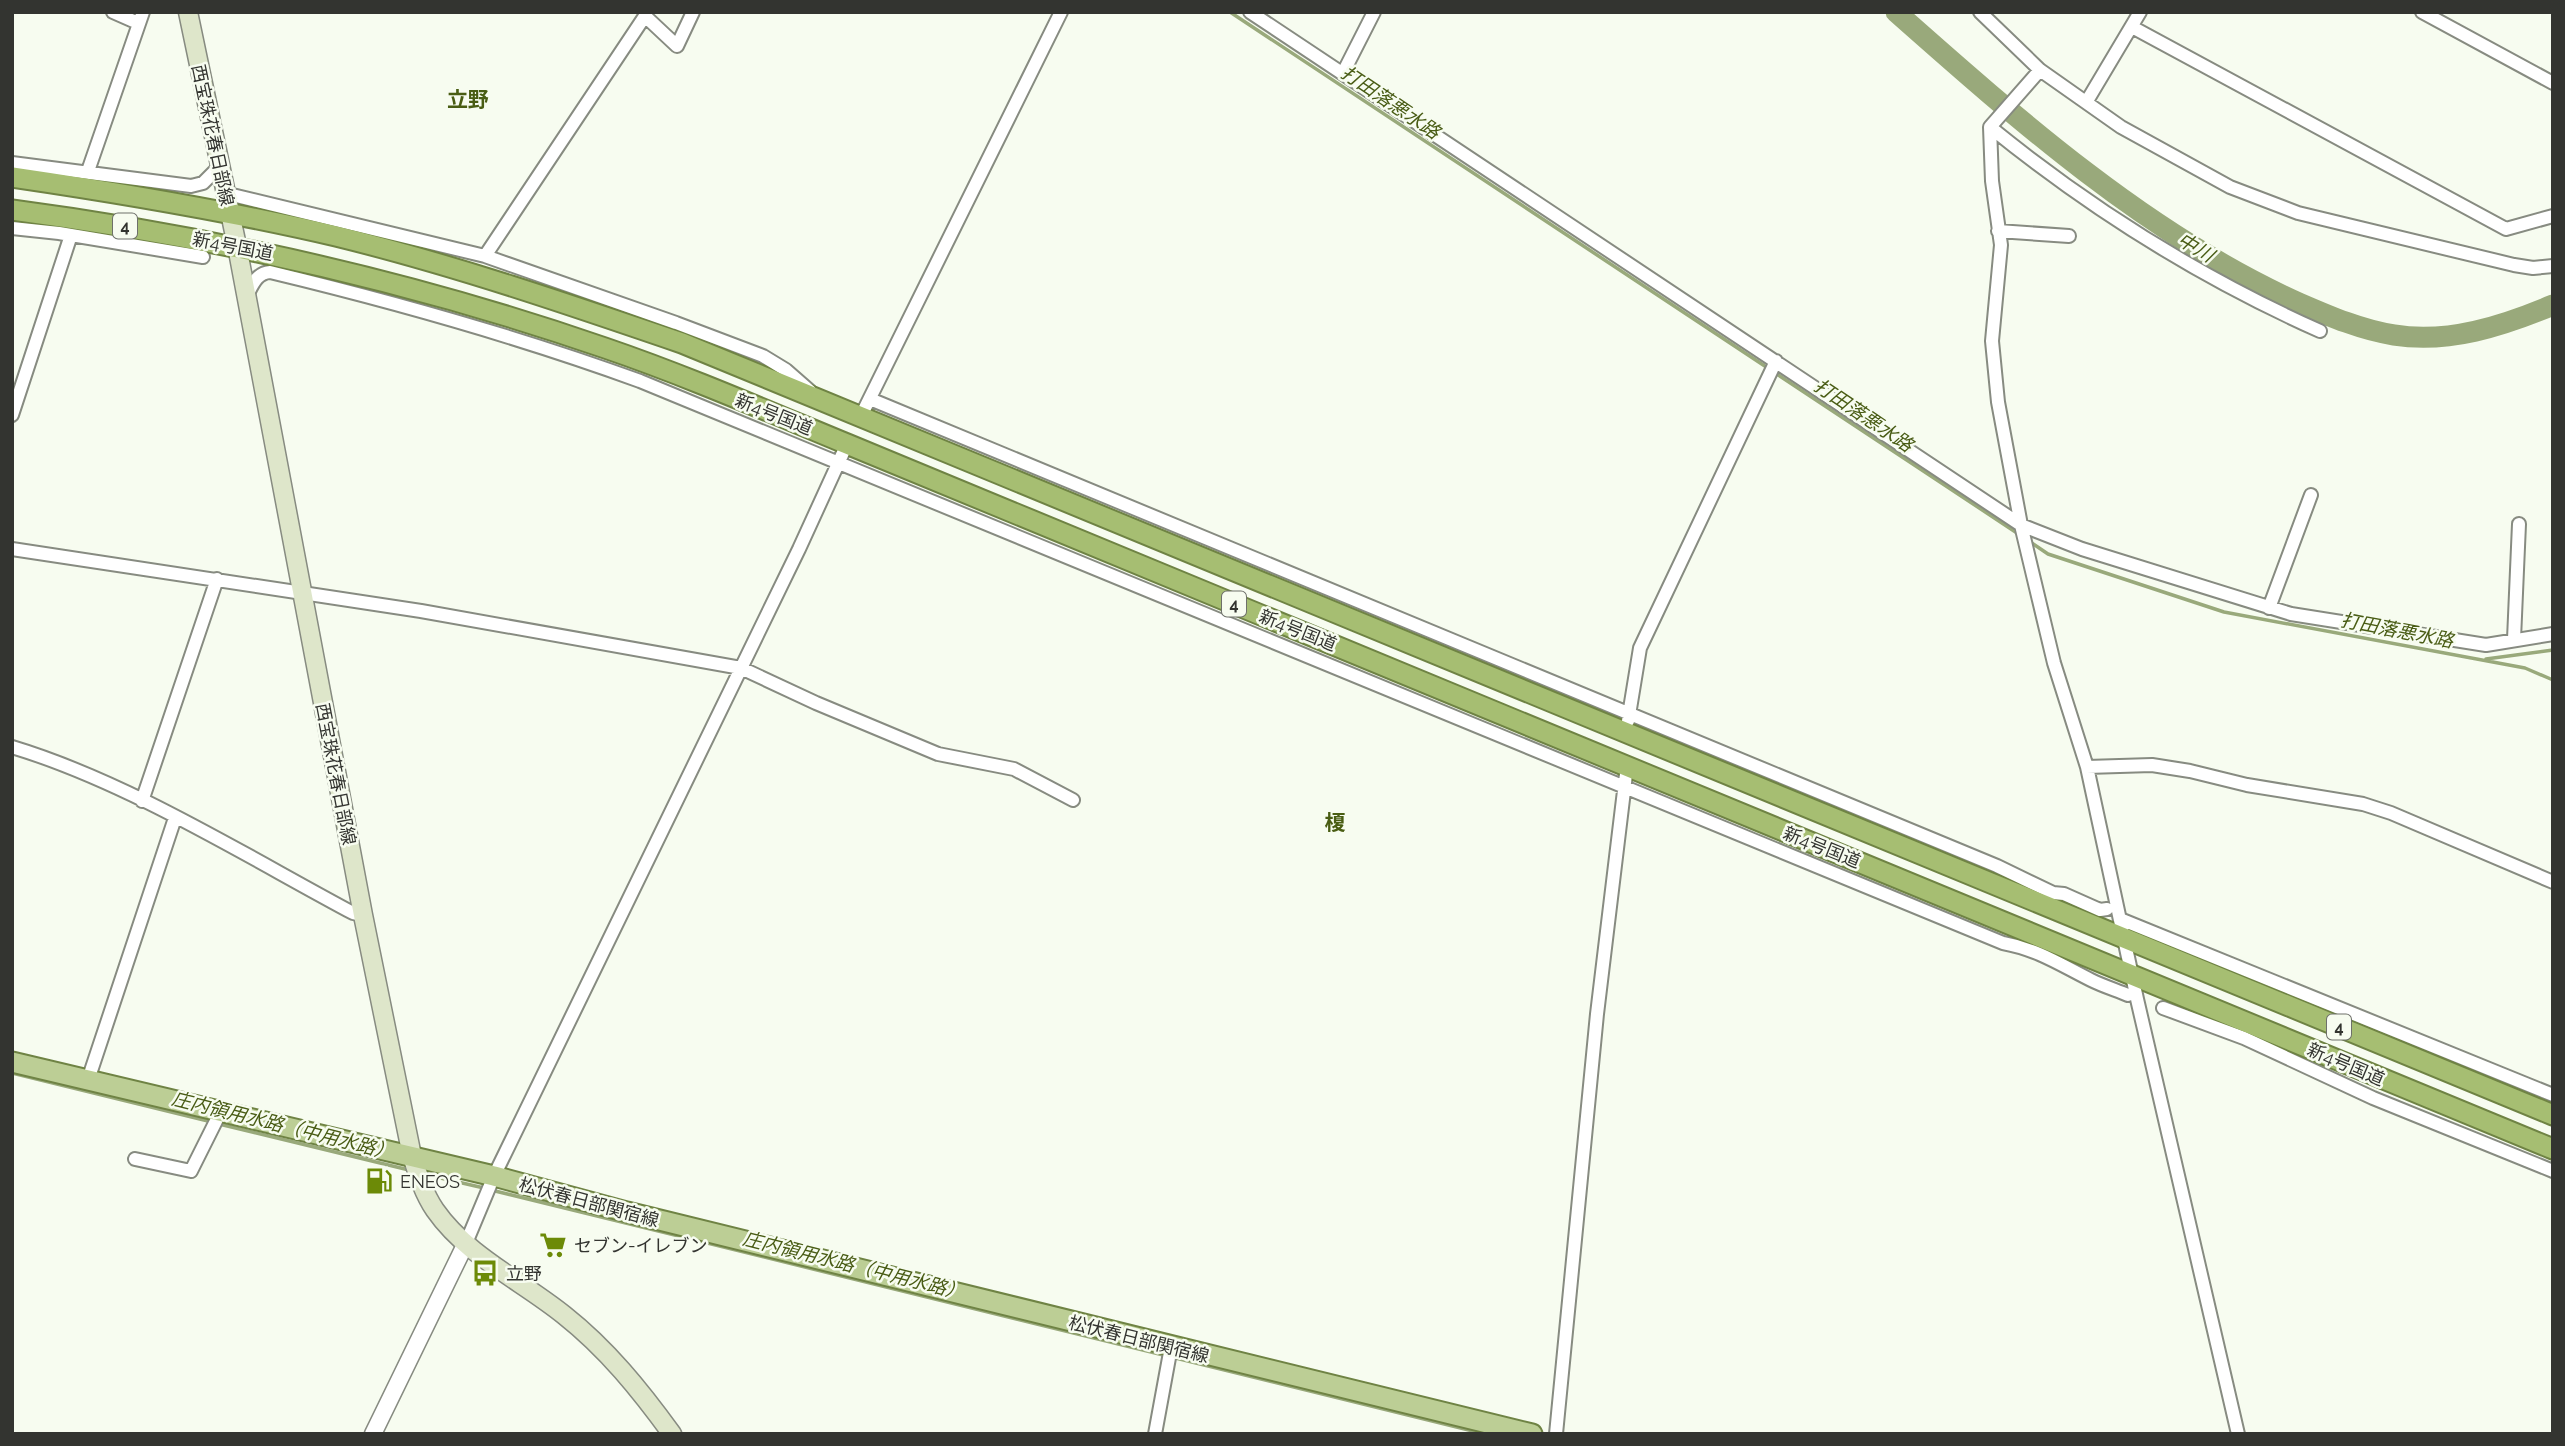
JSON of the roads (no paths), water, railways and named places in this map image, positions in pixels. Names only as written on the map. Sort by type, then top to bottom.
[{"type":"highway","name":"新4号国道","points":[[12,177],[143,196],[229,213],[295,218],[560,301],[682,343],[817,398],[865,408],[2033,892],[2125,939],[2553,1115]]},
{"type":"highway","name":"新4号国道","points":[[12,210],[170,243],[237,246],[431,293],[551,330],[677,375],[842,453],[1627,766],[2048,949],[2132,975],[2235,1026],[2553,1149]]},
{"type":"main road","name":"西宝珠花春日部線","points":[[188,12],[237,246],[363,915],[412,1156],[421,1183],[436,1211],[466,1242],[562,1313],[600,1347],[632,1380],[672,1434]]},
{"type":"main road","name":"松伏春日部関宿線","points":[[12,1062],[494,1176],[640,1216],[1532,1434]]},
{"type":"street","points":[[88,171],[141,18],[113,12]]},
{"type":"street","points":[[485,256],[645,16],[677,46],[693,12]]},
{"type":"street","points":[[865,408],[1061,12]]},
{"type":"street","points":[[1250,12],[2021,524],[2082,550],[2291,614],[2486,645],[2553,634]]},
{"type":"street","points":[[1343,73],[1374,12]]},
{"type":"street","points":[[1980,12],[2039,70],[2087,101],[2120,127],[2230,187],[2298,213],[2514,265],[2533,268],[2553,266]]},
{"type":"street","points":[[2087,101],[2140,12]]},
{"type":"street","points":[[2422,12],[2553,83]]},
{"type":"street","points":[[2132,27],[2507,229],[2553,215]]},
{"type":"street","points":[[2039,70],[1990,127],[1992,181],[2001,245],[1992,341],[1998,402],[2021,524],[2054,663],[2087,767],[2238,1434]]},
{"type":"street","points":[[1990,127],[2097,208],[2136,233],[2254,300],[2320,331]]},
{"type":"street","points":[[12,163],[191,186],[202,183],[219,167]]},
{"type":"street","points":[[224,193],[295,218],[485,256],[762,356],[786,370],[817,398]]},
{"type":"street","points":[[12,228],[170,243],[203,257]]},
{"type":"street","points":[[1998,231],[2069,236]]},
{"type":"street","points":[[12,415],[71,235]]},
{"type":"street","points":[[246,297],[257,277],[270,272],[363,295],[575,357],[842,453],[1625,786],[2003,943],[2048,949],[2091,981],[2128,995]]},
{"type":"street","points":[[1627,723],[1640,648],[1776,361]]},
{"type":"street","points":[[373,1434],[466,1242],[494,1176],[799,549],[842,453]]},
{"type":"street","points":[[2269,608],[2311,495]]},
{"type":"street","points":[[2514,639],[2518,524]]},
{"type":"street","points":[[12,548],[421,611],[741,668],[938,754],[1014,769],[1073,800]]},
{"type":"street","points":[[142,801],[217,579]]},
{"type":"street","points":[[12,747],[45,757],[142,801],[353,913],[363,915]]},
{"type":"street","points":[[2087,767],[2152,765],[2247,785],[2363,804],[2391,813],[2553,882]]},
{"type":"street","points":[[1556,1434],[1597,1014],[1627,766]]},
{"type":"street","points":[[88,1080],[176,818]]},
{"type":"street","points":[[2033,892],[2064,894],[2100,910],[2107,909]]},
{"type":"street","points":[[2120,919],[2553,1095]]},
{"type":"street","points":[[2163,1008],[2235,1026],[2373,1098],[2553,1171]]},
{"type":"street","points":[[135,1159],[191,1171],[221,1111]]},
{"type":"street","points":[[1155,1434],[1171,1347]]},
{"type":"waterway","name":"打田落悪水路","points":[[1230,12],[2020,535]]},
{"type":"waterway","name":"中川","points":[[1896,12],[1989,94],[2087,173],[2138,210],[2244,276],[2299,303],[2369,330],[2414,337],[2475,331],[2515,320],[2553,305]]},
{"type":"waterway","name":"打田落悪水路","points":[[2029,541],[2048,554],[2224,612],[2525,668],[2553,680]]},
{"type":"waterway","points":[[2486,659],[2553,650]]},
{"type":"waterway","name":"庄内領用水路（中用水路）","points":[[12,1073],[212,1122]]},
{"type":"waterway","name":"庄内領用水路（中用水路）","points":[[219,1124],[409,1170]]},
{"type":"waterway","name":"庄内領用水路（中用水路）","points":[[423,1174],[484,1188]]},
{"type":"waterway","name":"庄内領用水路（中用水路）","points":[[491,1190],[1485,1434]]},
{"type":"place","name":"ENEOS","points":[[379,1181]]},
{"type":"place","name":"セブン-イレブン","points":[[553,1245]]},
{"type":"place","name":"立野","points":[[485,1273]]},
{"type":"district","name":"立野","points":[[468,99]]},
{"type":"district","name":"榎","points":[[1335,822]]}]
